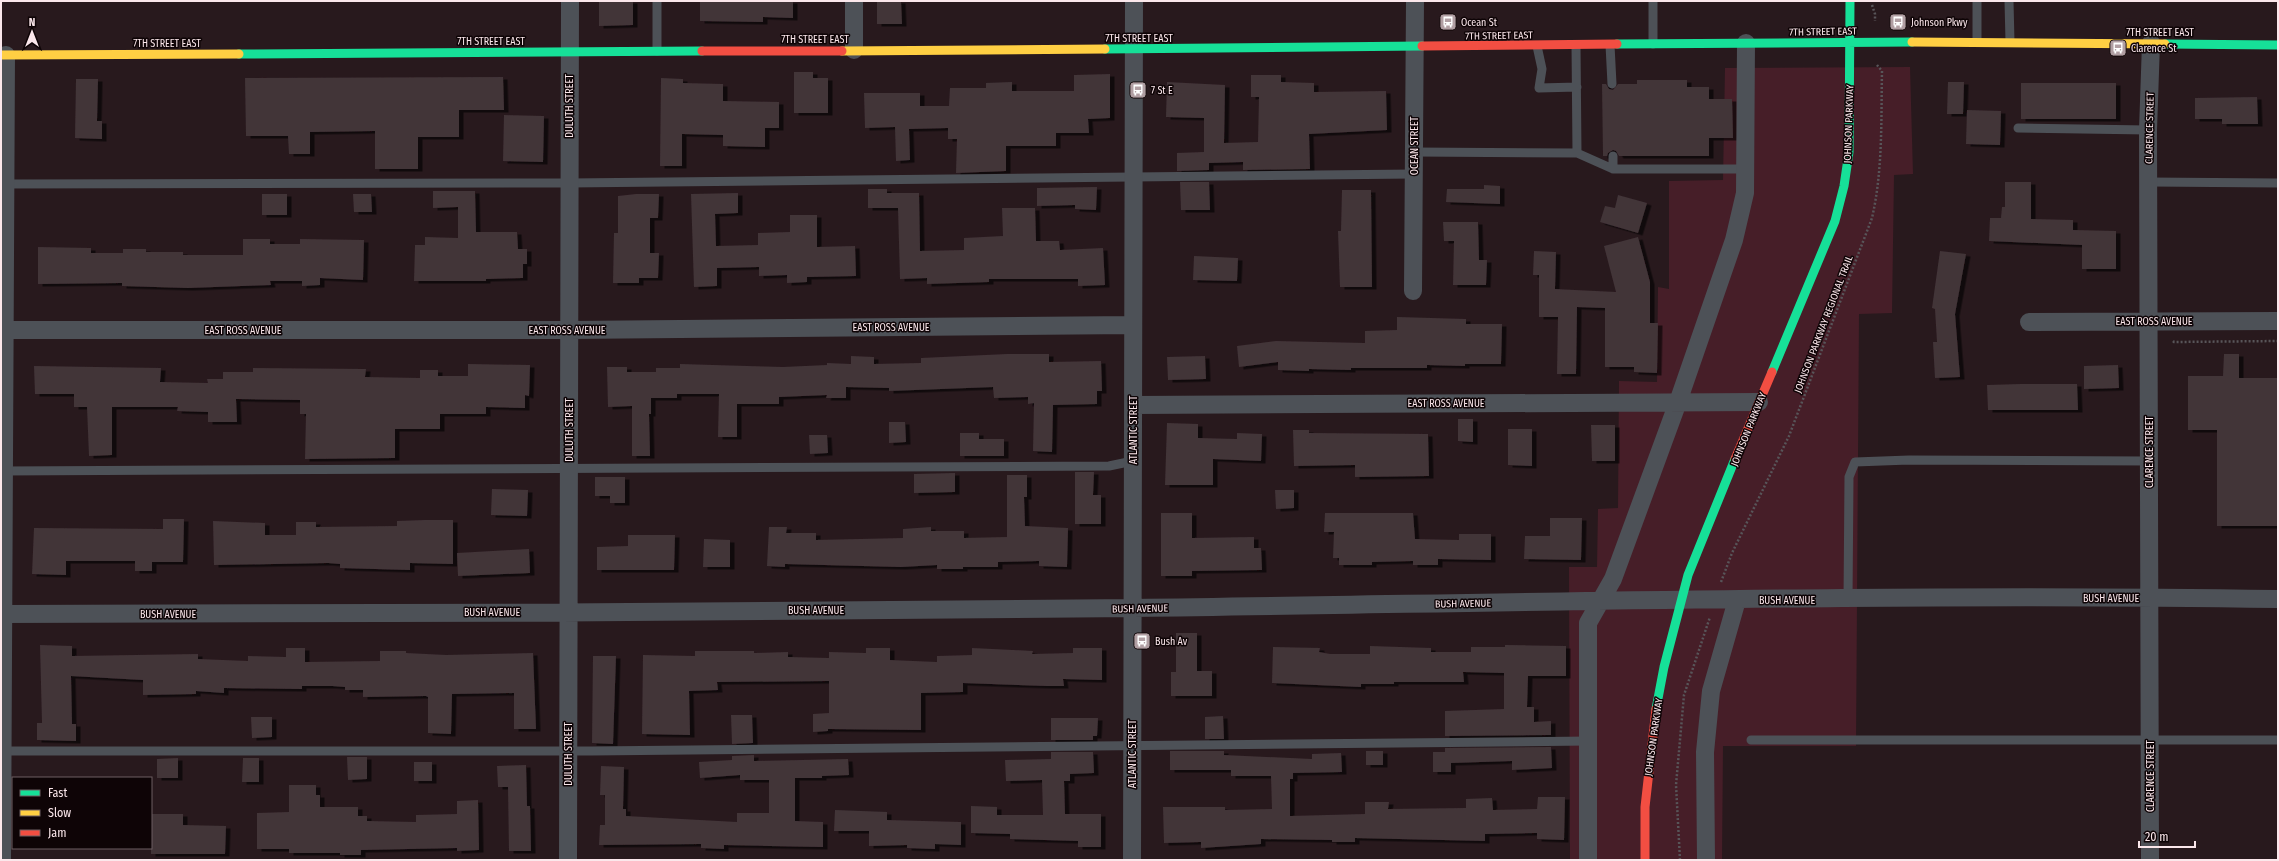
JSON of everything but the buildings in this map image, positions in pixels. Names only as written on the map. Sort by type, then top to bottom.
[{"type":"street","name":"DULUTH STREET","points":[[568,860],[570,1]]},
{"type":"street","points":[[854,1],[854,50]]},
{"type":"street","name":"ATLANTIC STREET","points":[[1132,860],[1134,1]]},
{"type":"street","name":"OCEAN STREET","points":[[1413,291],[1415,1]]},
{"type":"street","name":"JOHNSON PARKWAY","points":[[1645,860],[1645,807],[1656,712],[1664,667],[1681,600],[1691,569],[1758,402],[1836,221],[1844,186],[1849,152],[1850,1]]},
{"type":"street","name":"7TH STREET EAST","points":[[3,55],[1134,49],[1850,42],[2278,44]]},
{"type":"street","points":[[1588,860],[1588,623],[1613,579],[1678,402],[1734,240],[1745,193],[1746,43]]},
{"type":"street","name":"CLARENCE STREET","points":[[2150,860],[2148,130],[2151,43]]},
{"type":"street","points":[[2,860],[3,55]]},
{"type":"street","name":"EAST ROSS AVENUE","points":[[2029,322],[2278,321]]},
{"type":"street","name":"EAST ROSS AVENUE","points":[[3,330],[569,330],[1133,325]]},
{"type":"street","name":"EAST ROSS AVENUE","points":[[1133,405],[1758,402]]},
{"type":"street","name":"BUSH AVENUE","points":[[2,614],[1133,608],[1681,600],[2149,597],[2278,599]]},
{"type":"street","points":[[1706,860],[1705,752],[1710,691],[1737,600]]},
{"type":"lane","points":[[657,1],[658,51]]},
{"type":"lane","points":[[1653,44],[1654,1]]},
{"type":"lane","points":[[1977,1],[1977,42]]},
{"type":"lane","points":[[2009,1],[2010,42]]},
{"type":"lane","points":[[1576,45],[1577,153]]},
{"type":"lane","points":[[1610,45],[1612,84]]},
{"type":"lane","points":[[1537,46],[1542,69],[1539,88],[1577,87]]},
{"type":"lane","points":[[2018,128],[2148,130]]},
{"type":"lane","points":[[1414,152],[1577,153],[1613,169],[1745,169]]},
{"type":"lane","points":[[1613,156],[1613,169]]},
{"type":"lane","points":[[3,184],[569,183],[1414,174]]},
{"type":"lane","points":[[2149,182],[2278,183]]},
{"type":"lane","points":[[1848,600],[1849,476],[1856,462],[1909,460],[2149,461]]},
{"type":"lane","points":[[3,471],[1109,466],[1133,462]]},
{"type":"lane","points":[[1751,740],[2149,742],[2278,740]]},
{"type":"lane","points":[[2,751],[568,751],[1589,741]]},
{"type":"path","points":[[1871,1],[1876,24]]},
{"type":"path","name":"JOHNSON PARKWAY REGIONAL TRAIL","points":[[1723,576],[1732,553],[1790,436],[1872,218],[1878,192],[1880,150],[1882,71],[1877,65]]},
{"type":"path","points":[[2171,339],[2174,342],[2278,341]]},
{"type":"path","points":[[1680,860],[1676,785],[1684,695],[1709,621]]},
{"type":"shaded area","points":[[1910,67],[1913,174],[1894,175],[1892,313],[1859,314],[1856,746],[1723,746],[1722,860],[1570,860],[1569,567],[1597,567],[1598,509],[1618,508],[1619,381],[1657,382],[1658,287],[1669,289],[1669,181],[1723,180],[1725,68]]},
{"type":"traffic: fast","points":[[1772,372],[1835,221],[1844,186],[1849,152],[1850,1]]},
{"type":"traffic: fast","points":[[1617,44],[1912,42]]},
{"type":"traffic: fast","points":[[2165,44],[2278,45]]},
{"type":"traffic: fast","points":[[1105,49],[1422,46]]},
{"type":"traffic: fast","points":[[239,54],[702,51]]},
{"type":"traffic: fast","points":[[1656,709],[1664,667],[1688,575],[1735,459]]},
{"type":"traffic: slow","points":[[1912,42],[2165,44]]},
{"type":"traffic: slow","points":[[842,51],[1105,49]]},
{"type":"traffic: slow","points":[[1,55],[239,54]]},
{"type":"traffic: jam","points":[[1422,46],[1617,44]]},
{"type":"traffic: jam","points":[[702,51],[842,51]]},
{"type":"traffic: jam","points":[[1735,459],[1772,372]]},
{"type":"traffic: jam","points":[[1645,860],[1645,807],[1656,709]]},
{"type":"place","name":"Ocean St","points":[[1448,22]]},
{"type":"place","name":"Johnson Pkwy","points":[[1898,22]]},
{"type":"place","name":"Clarence St","points":[[2118,48]]},
{"type":"place","name":"7 St E","points":[[1138,90]]},
{"type":"place","name":"Bush Av","points":[[1142,641]]}]
